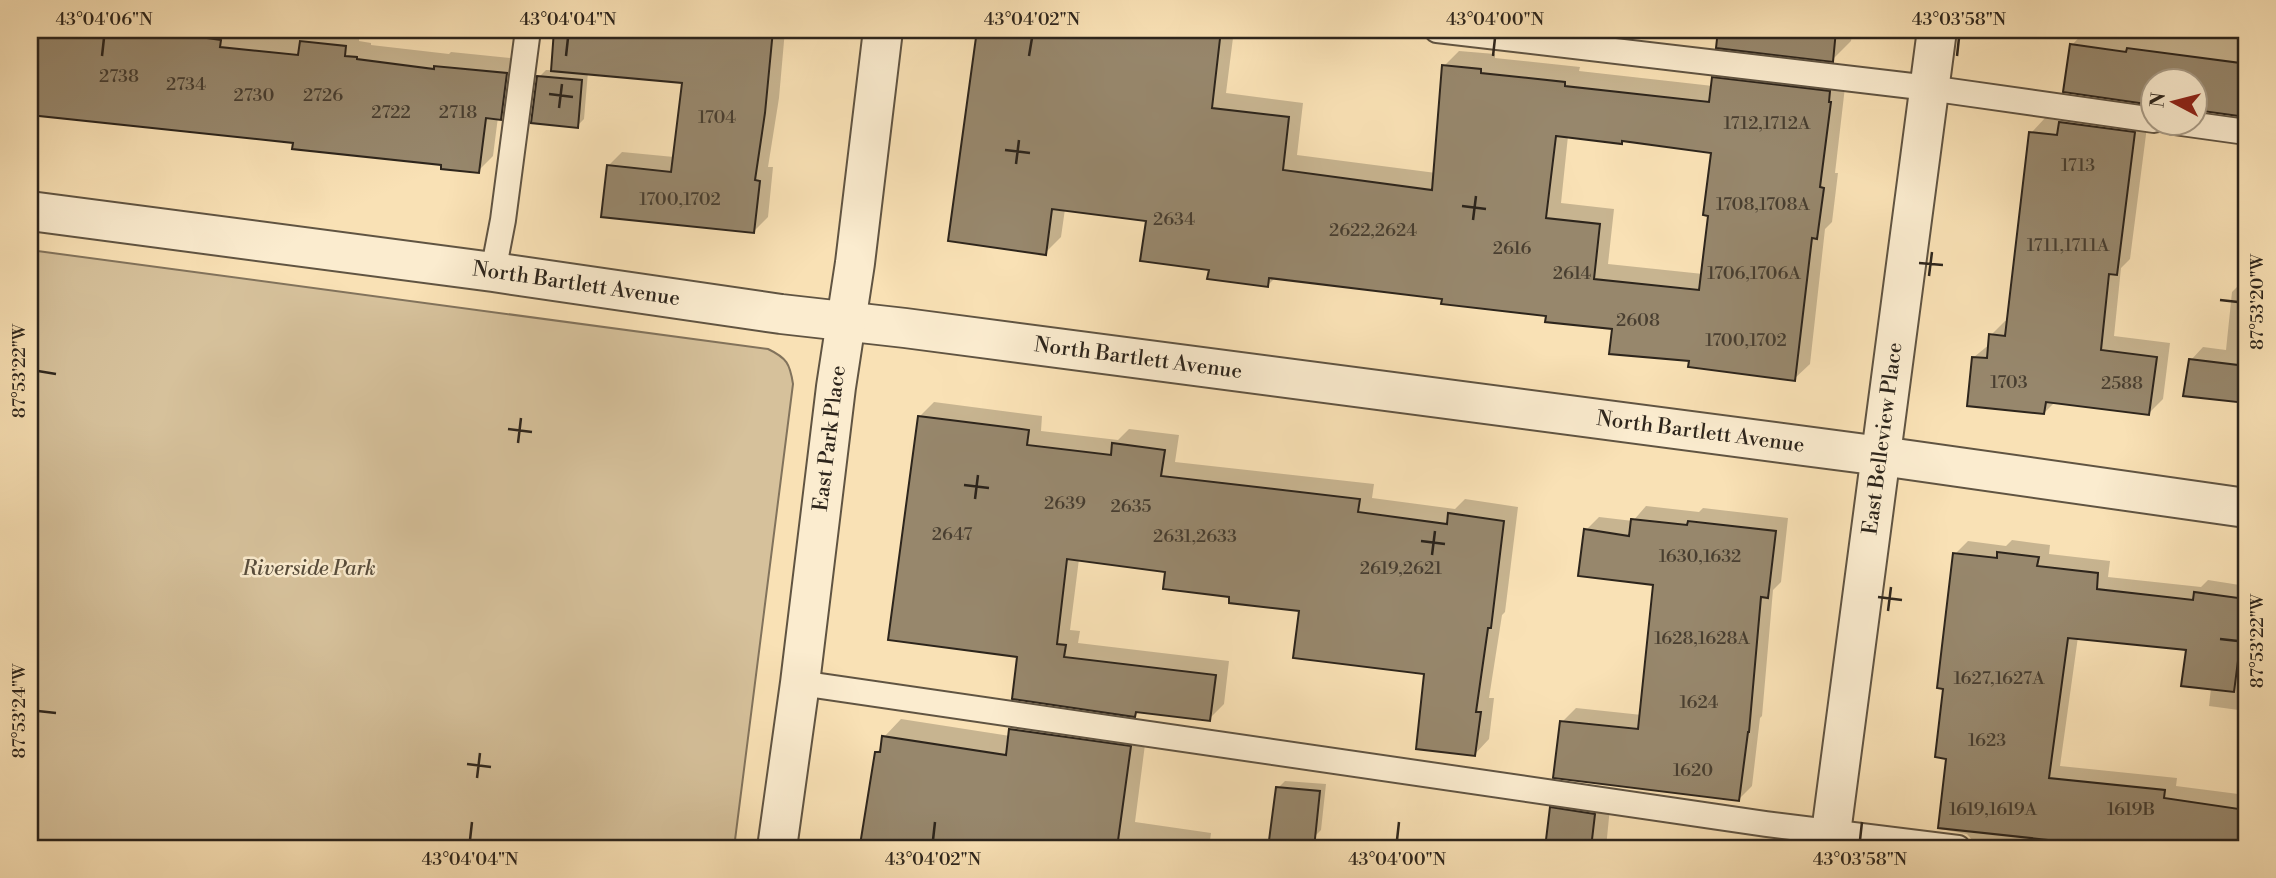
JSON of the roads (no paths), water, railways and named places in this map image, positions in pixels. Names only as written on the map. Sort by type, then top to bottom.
[{"type":"street","name":"East Park Place","points":[[776,848],[855,263],[883,30]]},
{"type":"street","name":"East Belleview Place","points":[[1830,841],[1937,30]]},
{"type":"street","name":"North Bartlett Avenue","points":[[30,211],[845,322],[1881,456],[2246,508]]},
{"type":"lane","points":[[493,272],[503,220],[528,30]]},
{"type":"lane","points":[[1437,30],[1929,88],[2140,118]]},
{"type":"lane","points":[[2210,127],[2246,132]]},
{"type":"lane","points":[[800,683],[1830,841],[1958,848]]},
{"type":"park label","name":"Riverside Park","points":[[309,569]]}]
